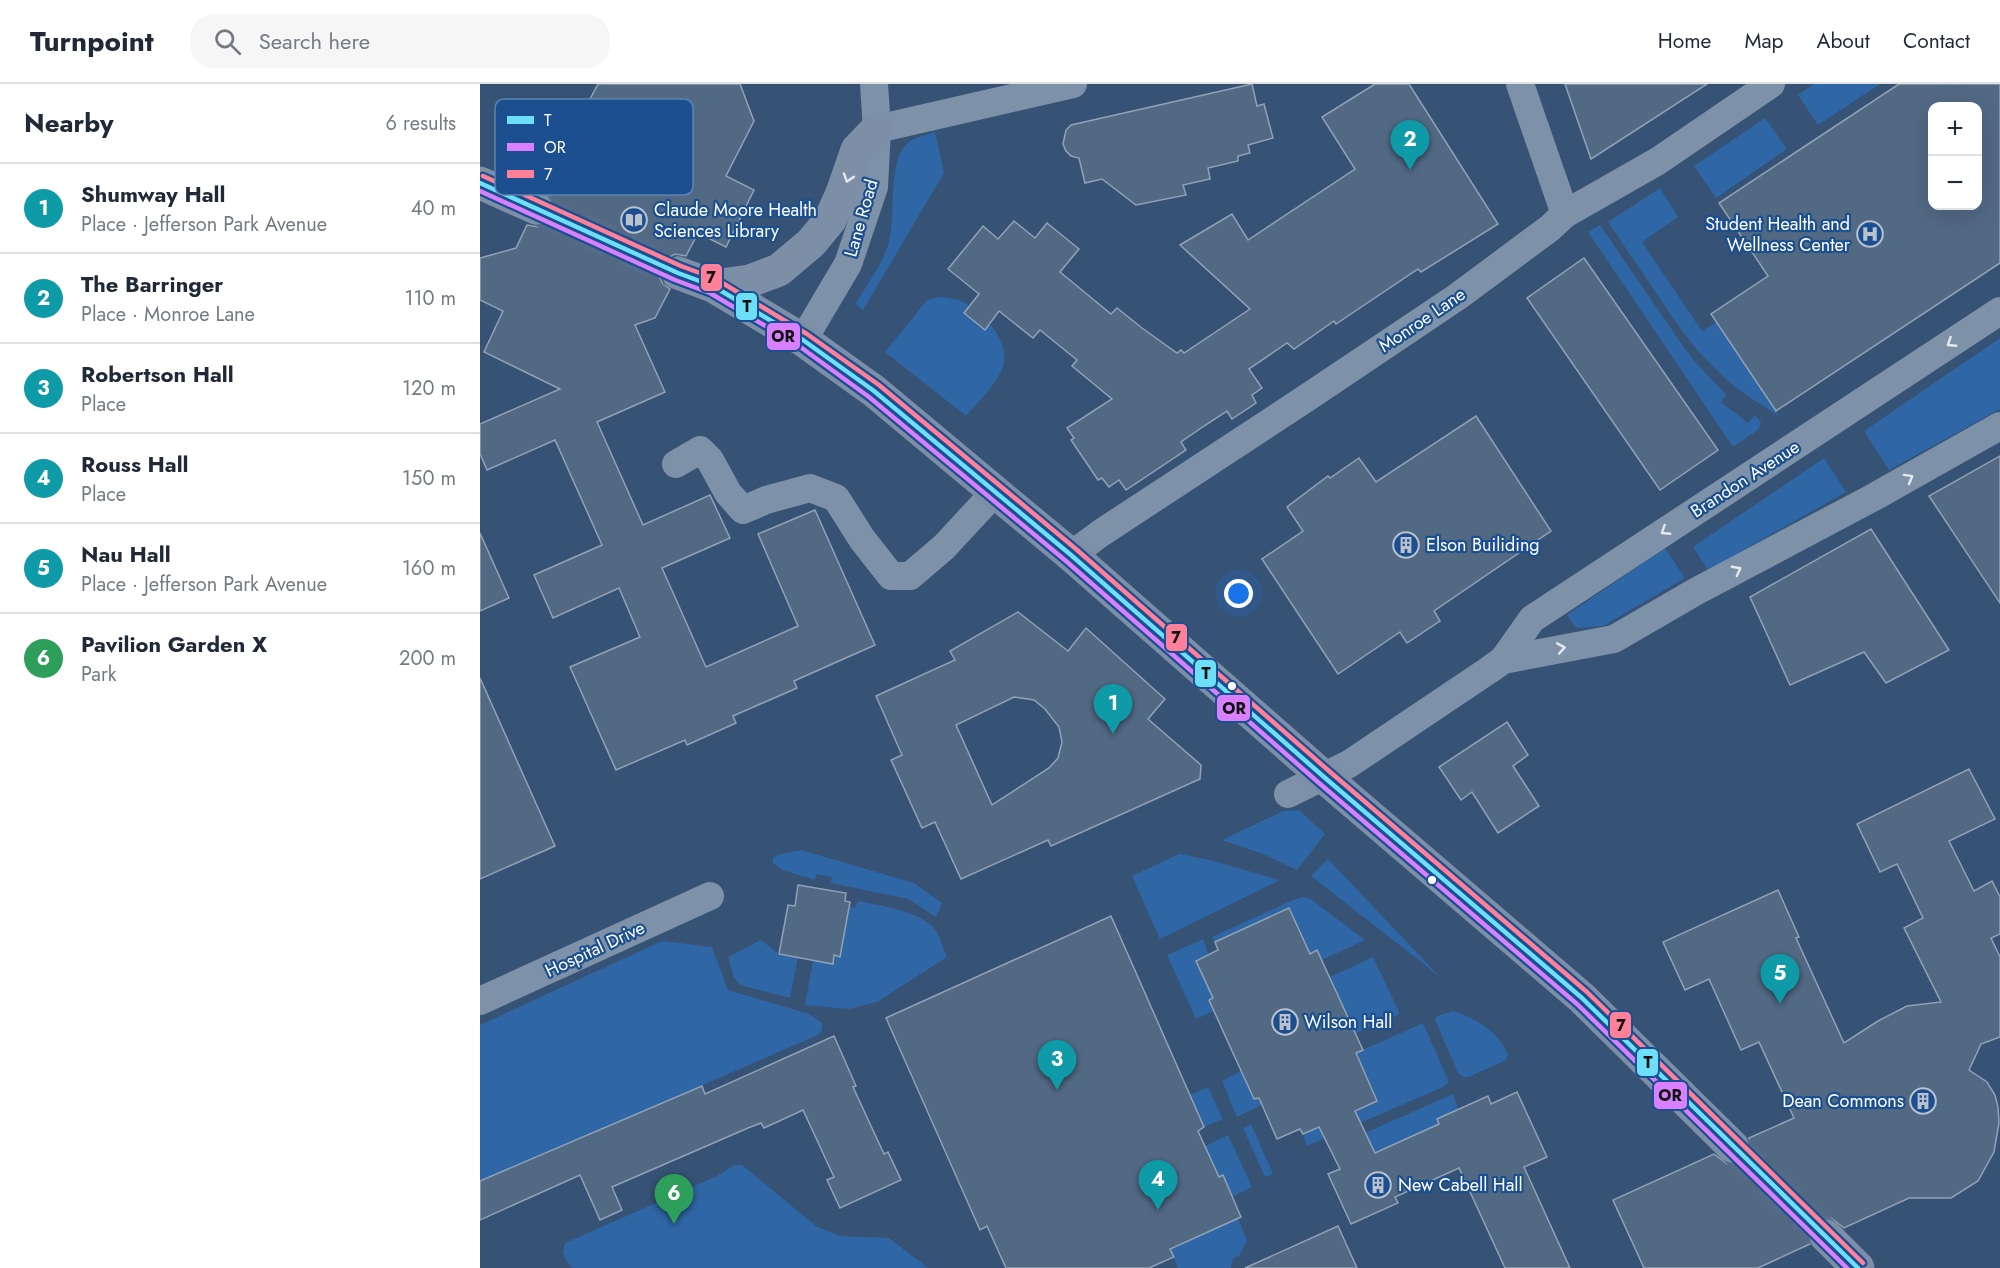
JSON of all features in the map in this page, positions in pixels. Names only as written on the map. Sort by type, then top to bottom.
[{"type":"main road","points":[[713,286],[750,281],[779,270],[811,243],[830,220],[857,150],[877,129]]},
{"type":"main road","points":[[480,183],[495,190]]},
{"type":"main road","points":[[507,195],[536,208]]},
{"type":"main road","points":[[678,273],[713,286],[803,340],[874,391],[1071,555],[1324,777],[1582,998],[1732,1146]]},
{"type":"main road","points":[[1826,1236],[1858,1268]]},
{"type":"street","name":"Lane Road","points":[[803,340],[848,264],[874,187],[877,129],[874,84]]},
{"type":"street","points":[[877,129],[1073,84]]},
{"type":"street","points":[[1520,84],[1565,214]]},
{"type":"street","name":"Monroe Lane","points":[[1071,555],[1456,297],[1550,228],[1565,214],[1658,161],[1772,84]]},
{"type":"street","name":"Brandon Avenue","points":[[1288,795],[1349,764],[1503,660],[1532,619],[2000,311]]},
{"type":"street","name":"Brandon Avenue","points":[[1503,660],[1614,639],[1695,592],[1874,497],[2000,426]]},
{"type":"street","points":[[676,464],[700,450],[710,460],[728,493],[743,510],[766,500],[810,488],[836,498],[862,539],[891,576],[910,576],[944,547],[995,492]]},
{"type":"street","name":"Hospital Drive","points":[[480,1001],[710,896]]},
{"type":"shaded area","points":[[1814,84],[1880,84],[1818,125],[1798,95]]},
{"type":"shaded area","points":[[1765,118],[1787,149],[1716,198],[1694,166]]},
{"type":"shaded area","points":[[935,132],[944,173],[863,310],[855,304],[877,270],[890,237],[897,162],[909,142]]},
{"type":"shaded area","points":[[1660,188],[1678,217],[1642,242],[1702,331],[1717,322],[1779,416],[1728,381],[1697,350],[1608,222]]},
{"type":"shaded area","points":[[1600,225],[1683,346],[1726,394],[1721,402],[1748,423],[1755,415],[1761,422],[1759,429],[1733,447],[1588,232]]},
{"type":"shaded area","points":[[938,297],[961,301],[969,305],[992,326],[1002,344],[1004,363],[998,378],[966,416],[885,352],[927,300]]},
{"type":"shaded area","points":[[2000,338],[2000,409],[1889,470],[1864,431]]},
{"type":"shaded area","points":[[1824,458],[1846,492],[1708,570],[1693,547]]},
{"type":"shaded area","points":[[1665,548],[1685,578],[1603,626],[1576,628],[1567,615]]},
{"type":"shaded area","points":[[1299,810],[1325,834],[1297,870],[1263,854],[1222,840],[1283,811]]},
{"type":"shaded area","points":[[801,850],[914,883],[942,903],[936,917],[908,899],[831,883],[832,877],[816,874],[815,880],[783,870],[773,863],[773,858],[780,854]]},
{"type":"shaded area","points":[[1179,854],[1210,860],[1280,880],[1160,939],[1132,876]]},
{"type":"shaded area","points":[[1328,859],[1439,976],[1311,876]]},
{"type":"shaded area","points":[[1304,897],[1312,900],[1365,940],[1322,960],[1317,950],[1310,954],[1289,908],[1215,942],[1212,937],[1295,899]]},
{"type":"shaded area","points":[[858,901],[897,909],[926,921],[938,934],[947,957],[877,1002],[849,1009],[805,1005],[813,960],[833,964],[834,955],[840,956],[850,906],[855,908]]},
{"type":"shaded area","points":[[1203,939],[1209,955],[1196,961],[1213,998],[1209,1000],[1214,1011],[1196,1019],[1167,955]]},
{"type":"shaded area","points":[[761,940],[779,954],[798,957],[790,998],[740,985],[734,978],[728,957]]},
{"type":"shaded area","points":[[662,941],[712,947],[728,990],[809,1014],[822,1023],[822,1030],[818,1035],[480,1182],[480,1025]]},
{"type":"shaded area","points":[[1373,957],[1400,1014],[1356,1033],[1330,977]]},
{"type":"shaded area","points":[[1453,1011],[1478,1022],[1493,1033],[1508,1055],[1506,1060],[1469,1077],[1458,1073],[1435,1020],[1437,1016]]},
{"type":"shaded area","points":[[1423,1023],[1449,1082],[1443,1087],[1307,1146],[1303,1134],[1377,1101],[1356,1053]]},
{"type":"shaded area","points":[[1241,1071],[1254,1099],[1258,1098],[1262,1105],[1237,1117],[1222,1081]]},
{"type":"shaded area","points":[[1208,1087],[1223,1119],[1204,1127],[1190,1095]]},
{"type":"shaded area","points":[[1453,1094],[1458,1109],[1439,1124],[1375,1153],[1358,1136]]},
{"type":"shaded area","points":[[1251,1124],[1273,1174],[1265,1177],[1243,1128]]},
{"type":"shaded area","points":[[1228,1135],[1252,1187],[1232,1197],[1223,1175],[1219,1177],[1205,1146]]},
{"type":"shaded area","points":[[734,1165],[742,1165],[816,1226],[840,1236],[889,1238],[928,1268],[573,1268],[567,1262],[563,1253],[565,1243],[717,1176]]},
{"type":"shaded area","points":[[1238,1218],[1247,1241],[1239,1256],[1233,1258],[1231,1268],[1178,1268],[1170,1249]]},
{"type":"building","points":[[598,84],[740,84],[754,121],[726,176],[754,190],[726,247],[698,233],[686,256],[675,254],[666,259],[660,267],[659,276],[663,284],[670,289],[655,318],[635,325],[665,392],[597,422],[643,525],[710,495],[730,538],[662,568],[706,667],[798,626],[758,534],[815,510],[875,645],[794,681],[797,688],[733,716],[736,723],[687,745],[685,740],[616,770],[570,667],[640,637],[619,588],[553,618],[534,575],[602,545],[555,440],[487,470],[480,454],[480,424],[560,389],[484,352],[503,311],[480,300],[480,258],[516,248],[527,225],[539,227],[546,223],[553,216],[555,205],[548,195],[693,195],[693,99],[590,99]]},
{"type":"building","points":[[1252,84],[1257,106],[1264,104],[1273,138],[1248,145],[1250,153],[1238,156],[1238,161],[1208,168],[1210,179],[1183,185],[1186,195],[1136,205],[1102,179],[1085,183],[1079,158],[1071,156],[1063,144],[1066,130],[1071,125]]},
{"type":"building","points":[[1375,84],[1409,84],[1498,224],[1421,272],[1418,269],[1336,324],[1334,321],[1294,349],[1287,343],[1249,369],[1262,388],[1252,395],[1256,403],[1232,419],[1227,411],[1204,426],[1181,442],[1186,450],[1126,490],[1119,480],[1109,487],[1102,478],[1098,480],[1071,440],[1074,438],[1067,428],[1112,399],[1072,366],[1077,360],[1040,330],[1033,338],[999,311],[985,330],[964,313],[979,294],[948,269],[983,226],[998,239],[1014,221],[1035,238],[1047,223],[1079,249],[1060,272],[1111,314],[1117,308],[1177,353],[1181,350],[1184,353],[1250,309],[1180,245],[1232,214],[1248,240],[1355,169],[1322,117]]},
{"type":"building","points":[[1565,84],[1707,84],[1591,159]]},
{"type":"building","name":"Student Health and Wellness Center","points":[[1899,84],[2000,84],[2000,263],[1776,411],[1711,314],[1768,276],[1719,203]]},
{"type":"building","points":[[1584,258],[1718,450],[1660,490],[1527,298]]},
{"type":"building","name":"Elson Builiding","points":[[1476,416],[1551,531],[1434,611],[1440,621],[1407,643],[1400,632],[1338,674],[1262,559],[1303,531],[1287,507],[1328,476],[1330,478],[1359,458],[1376,482]]},
{"type":"building","points":[[2000,456],[2000,603],[1929,496]]},
{"type":"building","points":[[1871,529],[1949,650],[1886,683],[1864,652],[1790,685],[1750,597]]},
{"type":"building","points":[[480,533],[509,598],[480,611]]},
{"type":"building","points":[[1018,612],[1068,651],[1086,628],[1165,699],[1148,719],[1201,765],[1200,779],[1051,846],[1048,840],[961,879],[935,822],[922,828],[891,760],[902,755],[876,696],[955,660],[950,651]],"holes":[[[1014,697],[1034,700],[1045,709],[1059,727],[1062,742],[1058,758],[1049,768],[992,805],[956,725]]]},
{"type":"building","points":[[480,678],[555,846],[480,879]]},
{"type":"building","points":[[1507,722],[1528,755],[1513,766],[1539,806],[1498,833],[1472,792],[1461,800],[1439,767]]},
{"type":"building","points":[[1969,769],[1995,819],[1949,841],[1974,891],[1992,881],[2000,897],[2000,934],[1991,938],[2000,957],[2000,1037],[1981,1044],[1969,1070],[1987,1082],[1995,1095],[1998,1107],[1999,1123],[1994,1152],[1978,1181],[1951,1198],[1909,1198],[1844,1228],[1831,1218],[1821,1218],[1813,1222],[1808,1231],[1810,1244],[1758,1268],[1644,1268],[1613,1200],[1714,1154],[1727,1164],[1738,1164],[1745,1160],[1750,1151],[1749,1138],[1794,1118],[1759,1042],[1741,1050],[1709,979],[1685,990],[1663,942],[1778,890],[1799,937],[1796,938],[1844,1043],[1907,1006],[1941,1002],[1904,928],[1923,918],[1897,864],[1880,872],[1857,824]]},
{"type":"building","points":[[798,885],[846,893],[845,901],[850,902],[840,957],[834,955],[833,964],[779,954],[788,905],[795,906]]},
{"type":"building","points":[[1289,908],[1310,954],[1317,950],[1363,1050],[1356,1053],[1377,1101],[1355,1111],[1375,1153],[1439,1124],[1437,1119],[1488,1096],[1491,1104],[1517,1092],[1547,1157],[1524,1167],[1570,1268],[1505,1268],[1459,1168],[1395,1197],[1398,1203],[1351,1224],[1328,1174],[1340,1169],[1319,1127],[1303,1134],[1300,1129],[1277,1139],[1259,1098],[1254,1099],[1232,1051],[1209,1000],[1213,998],[1196,961],[1218,950],[1215,942]]},
{"type":"building","points":[[1111,916],[1204,1127],[1198,1131],[1219,1177],[1223,1175],[1241,1217],[1170,1249],[1174,1257],[1149,1268],[1006,1268],[987,1226],[980,1230],[886,1018]]},
{"type":"building","points":[[834,1036],[856,1086],[853,1087],[884,1154],[888,1152],[901,1180],[840,1208],[827,1180],[834,1177],[803,1110],[764,1128],[761,1123],[748,1128],[612,1187],[622,1210],[600,1220],[580,1175],[480,1220],[480,1181],[702,1086],[705,1094]]},
{"type":"building","points":[[1338,1226],[1357,1268],[1245,1268]]},
{"type":"tunnel","points":[[536,208],[678,273]]},
{"type":"tunnel","points":[[1732,1146],[1826,1236]]},
{"type":"transit line","name":"7","points":[[483,176],[495,181]]},
{"type":"transit line","name":"T","points":[[480,183],[495,190]]},
{"type":"transit line","name":"OR","points":[[480,191],[675,280],[710,293],[799,346],[869,397],[1066,561],[1319,783],[1577,1004],[1847,1268]]},
{"type":"transit line","name":"T","points":[[506,195],[678,273],[713,286],[803,340],[874,391],[1071,555],[1324,777],[1582,998],[1858,1268]]},
{"type":"transit line","name":"7","points":[[525,195],[681,266],[716,279],[807,334],[879,385],[1076,549],[1329,771],[1587,992],[1863,1263]]},
{"type":"place","name":"The Barringer","points":[[1410,170]]},
{"type":"place","name":"Claude Moore Health Sciences Library","points":[[634,220]]},
{"type":"place","name":"Student Health and Wellness Center","points":[[1870,234]]},
{"type":"place","name":"Elson Builiding","points":[[1406,545]]},
{"type":"place","name":"Shumway Hall","points":[[1113,734]]},
{"type":"place","name":"Nau Hall","points":[[1780,1004]]},
{"type":"place","name":"Wilson Hall","points":[[1285,1022]]},
{"type":"place","name":"Robertson Hall","points":[[1057,1090]]},
{"type":"place","name":"Dean Commons","points":[[1923,1101]]},
{"type":"place","name":"New Cabell Hall","points":[[1378,1185]]},
{"type":"place","name":"Rouss Hall","points":[[1158,1210]]},
{"type":"place","name":"Pavilion Garden X","points":[[674,1224]]}]
